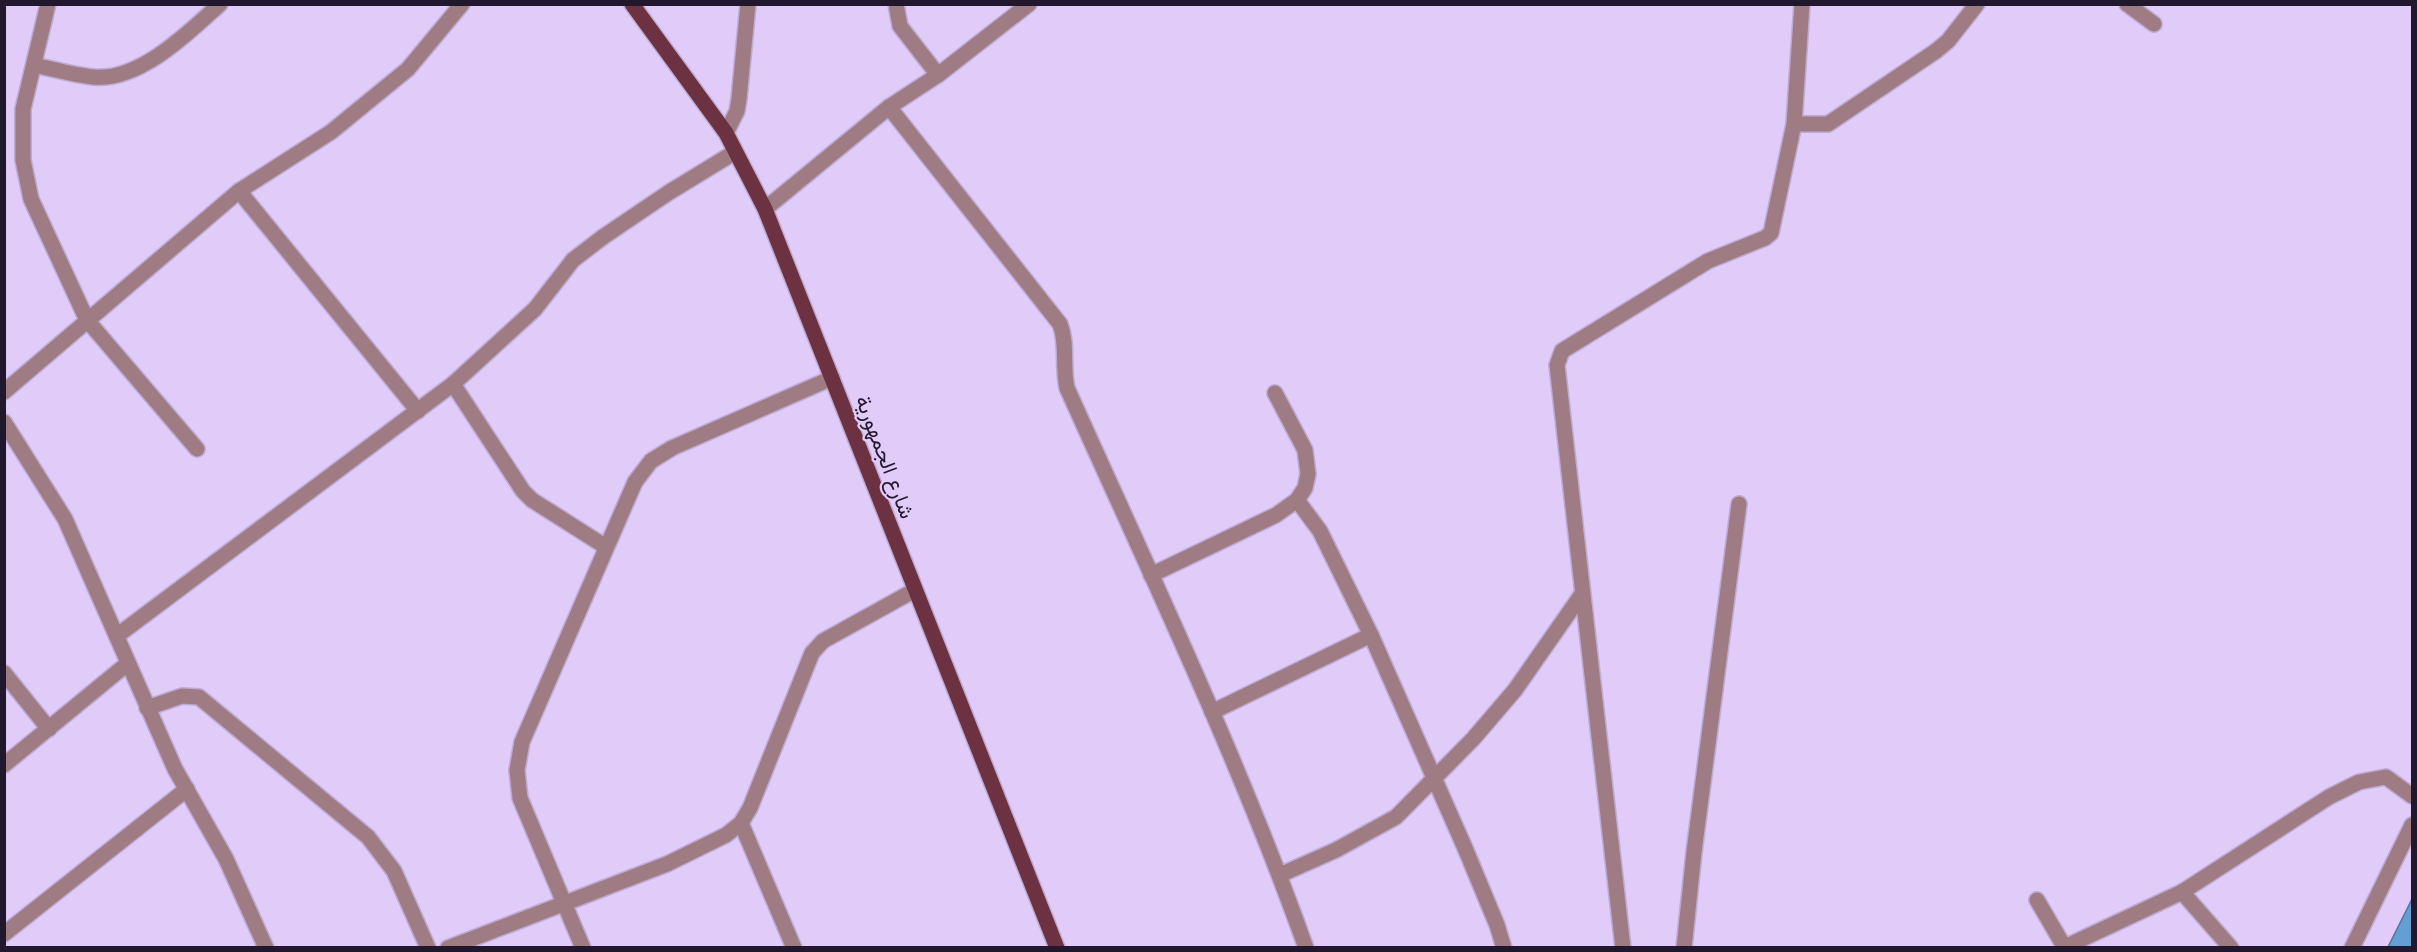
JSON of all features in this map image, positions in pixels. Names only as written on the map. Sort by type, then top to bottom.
[{"type":"main road","name":"شارع الجمهورية","points":[[632,4],[726,133],[765,209],[1057,948]]},
{"type":"street","points":[[48,4],[23,109],[23,160],[31,200],[87,320],[197,449]]},
{"type":"street","points":[[34,64],[94,77],[112,76],[132,71],[147,63],[220,4]]},
{"type":"street","points":[[4,392],[239,191],[331,132],[399,76],[462,4]]},
{"type":"street","points":[[726,133],[737,111],[748,4]]},
{"type":"street","points":[[896,4],[900,26],[939,75]]},
{"type":"street","points":[[765,209],[889,106],[939,75],[1029,4]]},
{"type":"street","points":[[1623,948],[1557,365],[1562,351],[1708,261],[1765,238],[1771,233],[1794,124],[1802,4]]},
{"type":"street","points":[[1794,124],[1828,124],[1936,51],[1948,41],[1977,4]]},
{"type":"street","points":[[2127,4],[2154,24]]},
{"type":"street","points":[[889,106],[1060,324],[1064,334],[1064,373],[1067,388],[1212,712],[1280,874],[1306,948]]},
{"type":"street","points":[[118,635],[453,384],[543,301],[549,288],[573,261],[603,237],[668,193],[735,152]]},
{"type":"street","points":[[239,191],[418,411]]},
{"type":"street","points":[[583,948],[520,798],[517,770],[522,742],[606,547],[635,482],[651,461],[672,448],[832,378]]},
{"type":"street","points":[[453,384],[528,496],[606,547]]},
{"type":"street","points":[[1151,575],[1276,515],[1297,500],[1305,489],[1308,474],[1305,450],[1275,393]]},
{"type":"street","points":[[4,422],[65,519],[118,635],[127,664],[147,708],[187,789],[226,859],[266,948]]},
{"type":"street","points":[[1297,500],[1320,531],[1371,635],[1436,778],[1497,925],[1504,948]]},
{"type":"street","points":[[1684,948],[1738,504]]},
{"type":"street","points":[[448,948],[667,864],[726,835],[741,823],[750,808],[812,653],[823,641],[915,590]]},
{"type":"street","points":[[1280,874],[1336,850],[1396,817],[1436,778],[1515,690],[1582,594]]},
{"type":"street","points":[[1212,712],[1371,635]]},
{"type":"street","points":[[4,765],[127,664]]},
{"type":"street","points":[[4,673],[49,729]]},
{"type":"street","points":[[147,708],[182,696],[198,697],[368,837],[394,871],[428,948]]},
{"type":"street","points":[[2037,900],[2065,947],[2182,892],[2330,797],[2359,782],[2386,777],[2412,796]]},
{"type":"street","points":[[4,934],[187,789]]},
{"type":"street","points":[[741,823],[794,948]]},
{"type":"street","points":[[2352,948],[2412,825]]},
{"type":"street","points":[[2182,892],[2231,948]]},
{"type":"water","points":[[2412,899],[2412,947],[2388,947]]}]
